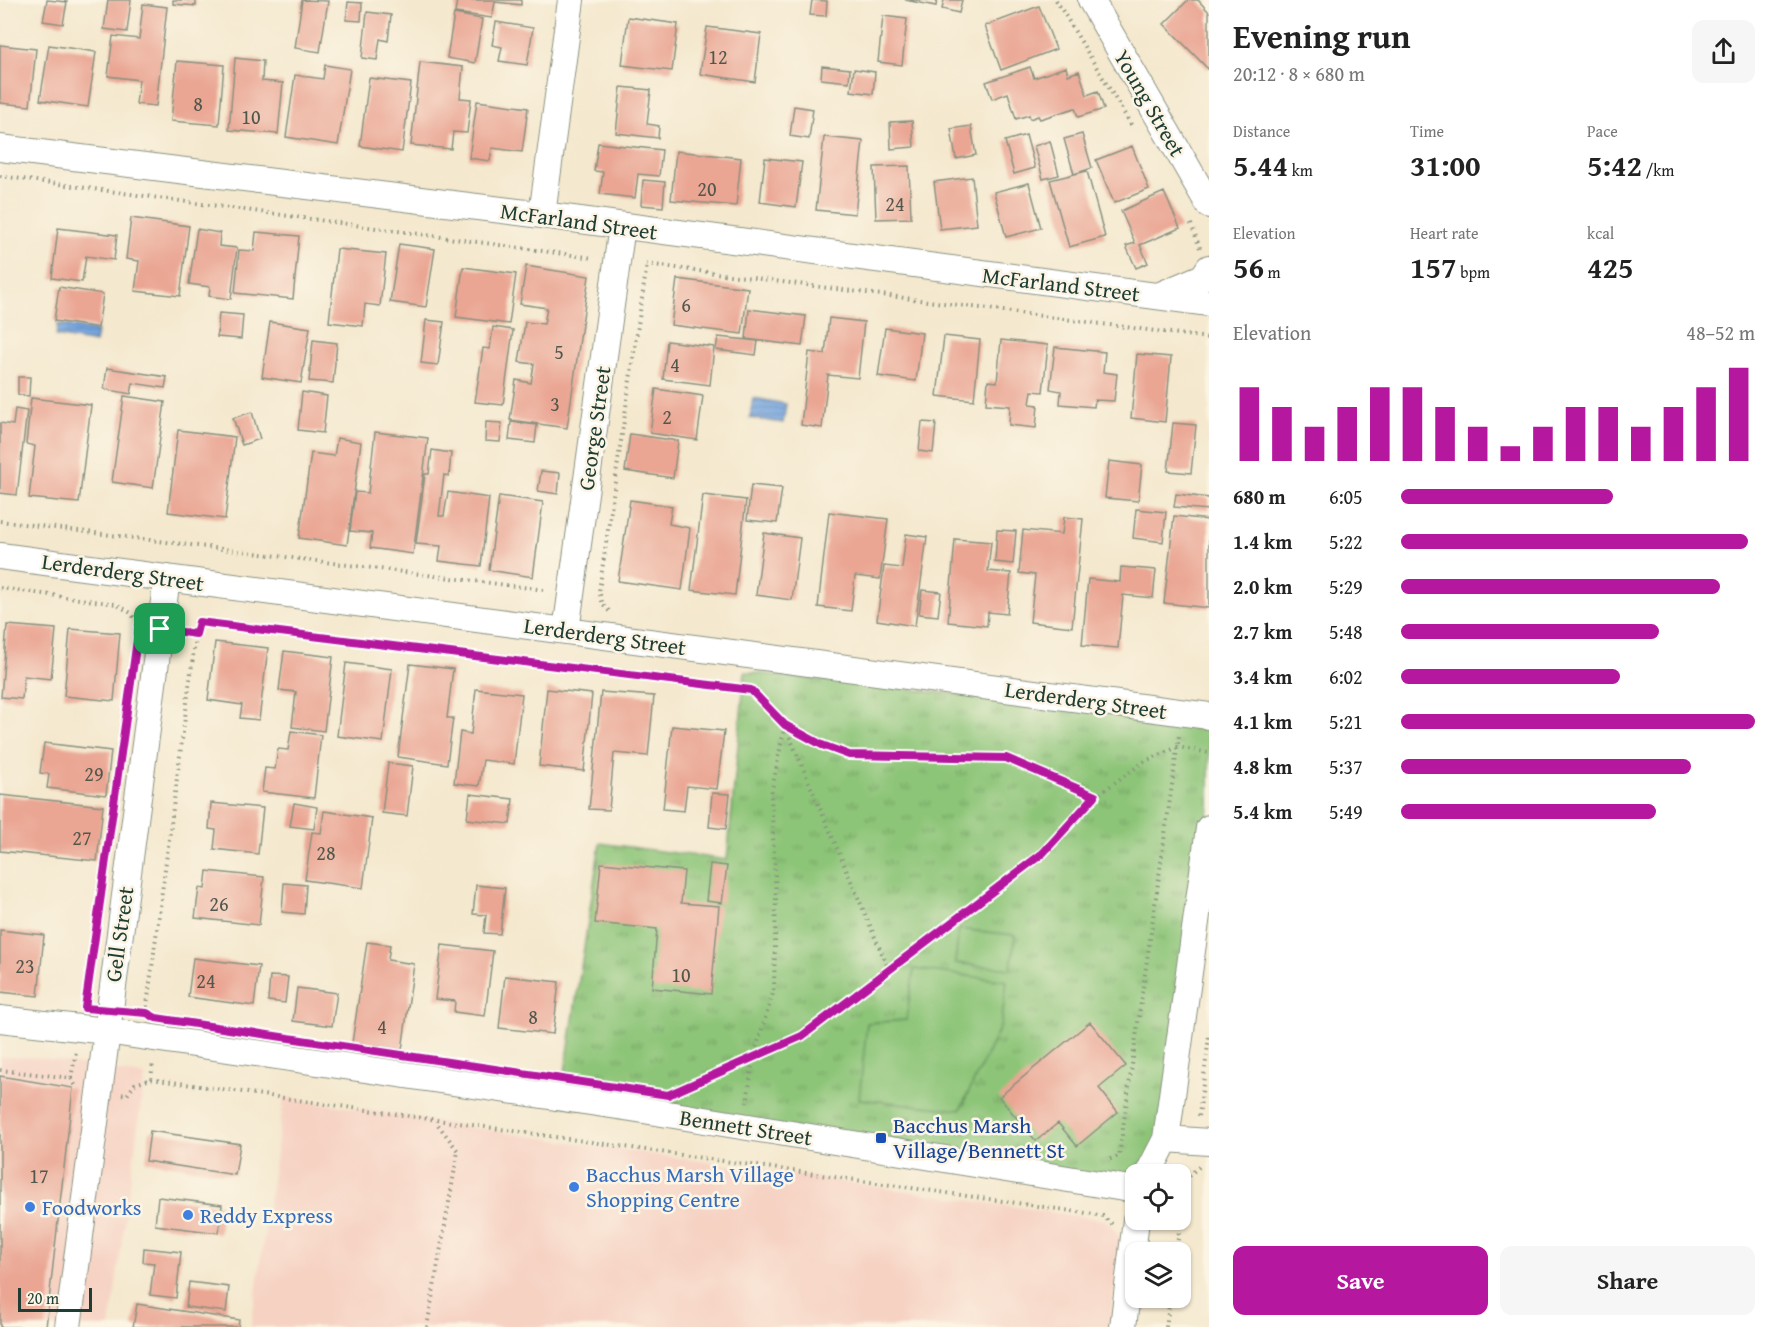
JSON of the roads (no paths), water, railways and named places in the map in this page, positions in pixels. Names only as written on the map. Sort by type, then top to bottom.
[{"type":"street","points":[[542,215],[570,0]]},
{"type":"street","name":"Young Street","points":[[1091,0],[1209,205]]},
{"type":"street","name":"McFarland Street","points":[[0,148],[542,215],[1209,303]]},
{"type":"street","name":"George Street","points":[[566,631],[622,226]]},
{"type":"street","name":"McFarland Street","points":[[1158,296],[1203,277],[1205,260]]},
{"type":"street","name":"Lerderderg Street","points":[[0,556],[1209,716]]},
{"type":"street","name":"Gell Street","points":[[68,1327],[166,578]]},
{"type":"street","points":[[1153,1164],[1166,1139],[1209,828]]},
{"type":"street","name":"Bennett Street","points":[[0,1019],[108,1020],[1125,1188]]},
{"type":"street","points":[[1166,1139],[1204,1142]]},
{"type":"street","points":[[1123,1327],[1126,1230]]},
{"type":"water","points":[[58,324],[97,331],[95,343],[56,336]]},
{"type":"water","points":[[753,398],[786,404],[783,423],[750,418]]},
{"type":"place","name":"Bacchus Marsh Village/Bennett St","points":[[881,1138]]},
{"type":"place","name":"Bacchus Marsh Village Shopping Centre","points":[[574,1187]]},
{"type":"place","name":"Foodworks","points":[[30,1207]]},
{"type":"place","name":"Reddy Express","points":[[188,1215]]}]
